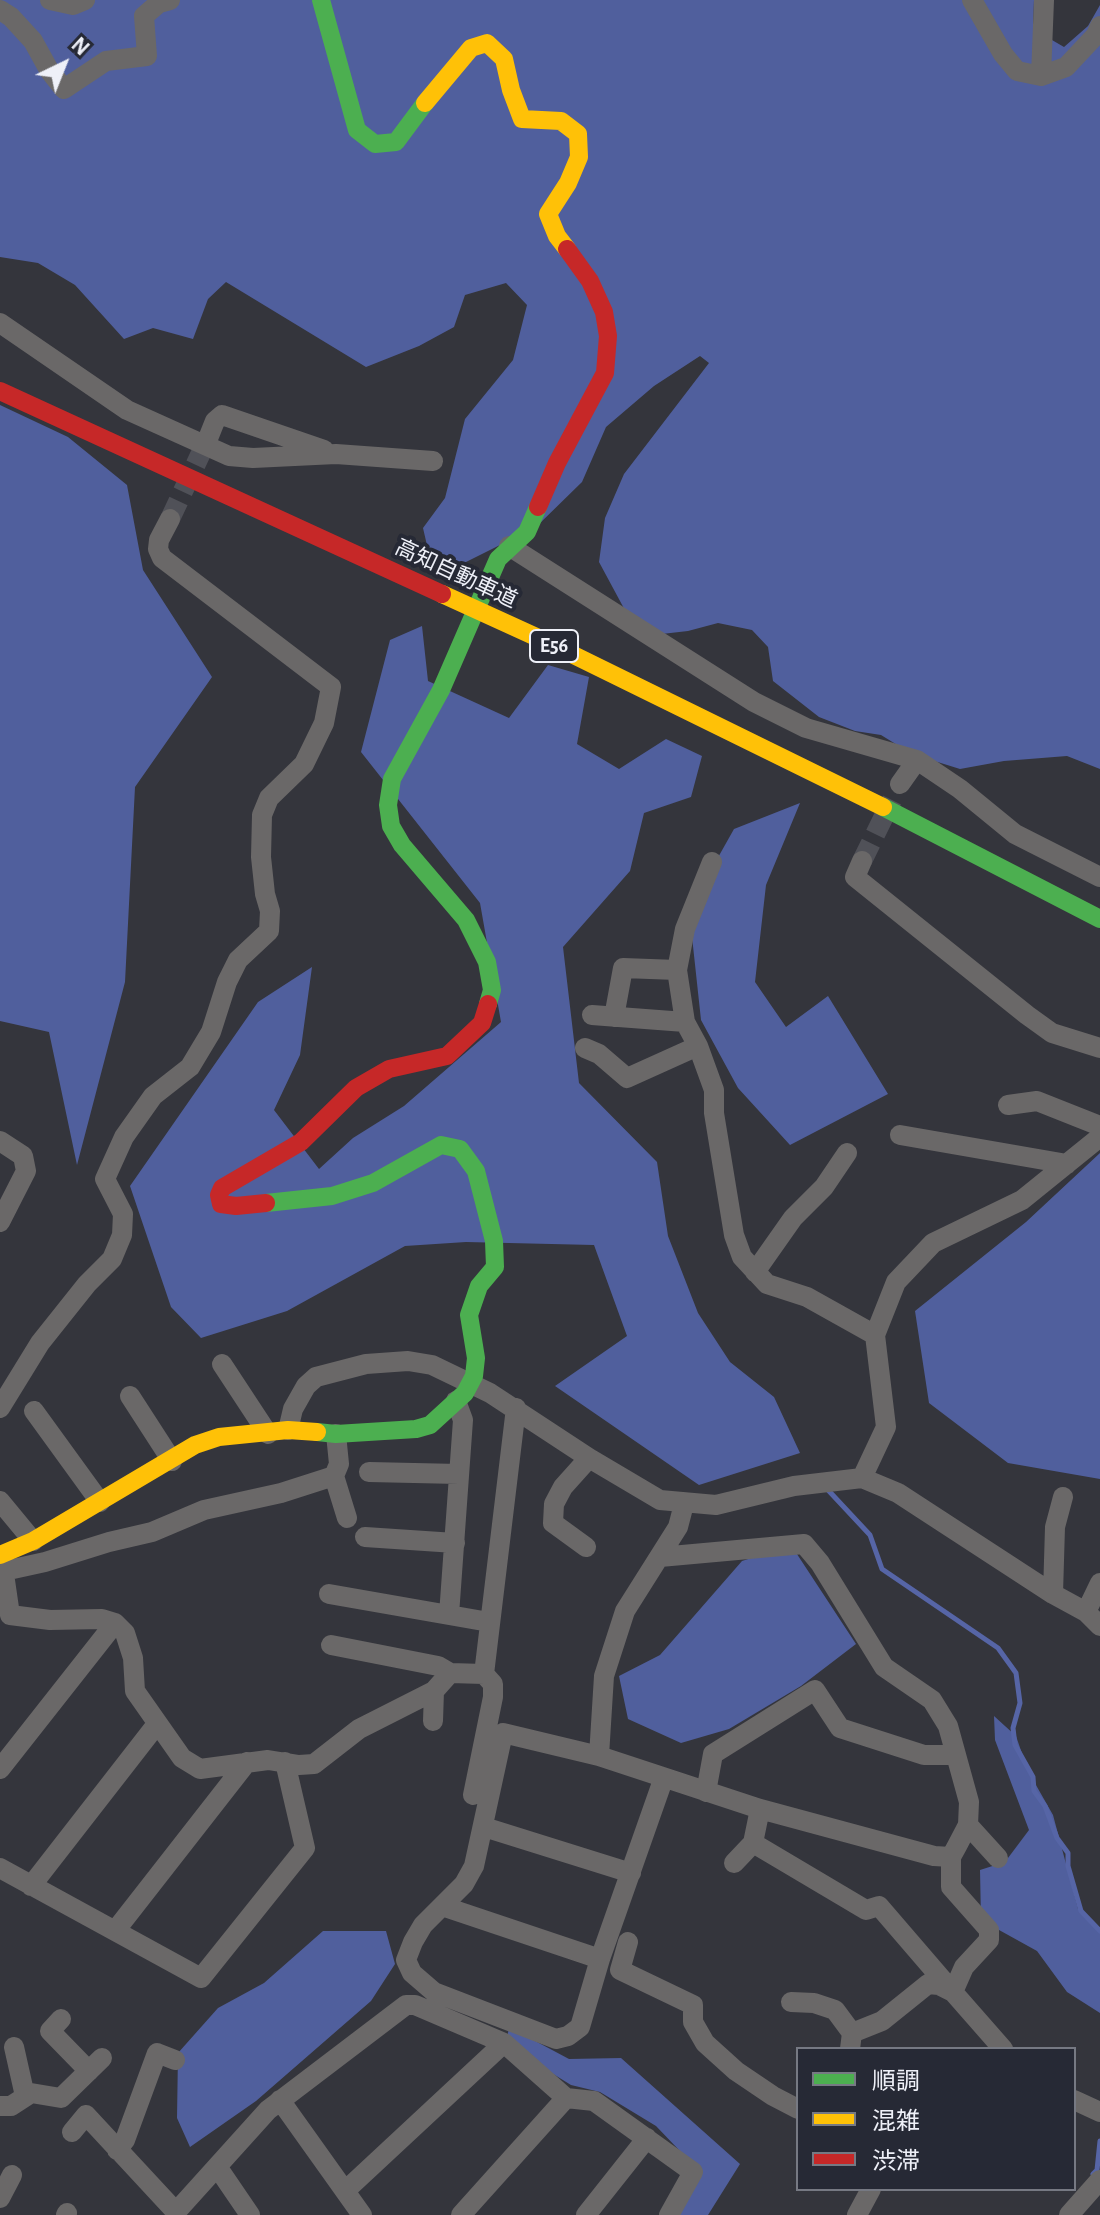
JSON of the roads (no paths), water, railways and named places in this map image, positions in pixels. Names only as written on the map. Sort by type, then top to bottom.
[{"type":"main road","points":[[2,1560],[195,1445],[219,1437],[278,1432],[336,1434],[416,1429],[430,1425],[465,1390],[476,1358],[469,1315],[479,1286],[495,1267],[494,1241],[476,1171],[460,1149],[441,1145],[373,1183],[332,1196],[236,1206],[221,1204],[219,1195],[222,1188],[231,1182],[301,1142],[356,1088],[389,1069],[447,1056],[482,1023],[492,990],[487,962],[466,920],[402,845],[391,826],[388,805],[392,779],[441,690],[504,552],[527,532],[557,463],[605,373],[608,336],[604,312],[590,281],[557,236],[548,214],[568,183],[579,157],[578,134],[561,121],[522,119],[504,59],[487,43],[471,48],[396,142],[375,144],[357,130],[321,0]]},
{"type":"main road","name":"高知自動車道","points":[[0,374],[600,652],[936,816],[1100,901]]},
{"type":"main road","name":"高知自動車道","points":[[0,391],[545,641],[912,821],[1100,919]]},
{"type":"street","points":[[50,0],[73,5],[85,0]]},
{"type":"street","points":[[0,10],[11,17],[33,41],[64,89],[106,61],[147,56],[144,16],[159,3],[170,0]]},
{"type":"street","points":[[972,0],[1003,54],[1017,71],[1041,76],[1066,67],[1096,35],[1100,26]]},
{"type":"street","points":[[1041,76],[1044,0]]},
{"type":"street","points":[[0,323],[127,410],[229,456],[253,458],[336,454],[433,461]]},
{"type":"street","points":[[209,436],[215,421],[222,415],[336,454]]},
{"type":"street","points":[[0,1408],[40,1343],[87,1284],[112,1259],[122,1235],[123,1214],[105,1179],[124,1137],[153,1096],[190,1067],[211,1032],[238,960],[269,931],[270,911],[261,857],[262,815],[269,798],[304,764],[324,723],[331,687],[162,558],[158,549],[159,540],[170,519]]},
{"type":"street","points":[[504,552],[754,702],[806,728],[917,760],[960,789],[1015,834],[1100,877]]},
{"type":"street","points":[[900,784],[917,760]]},
{"type":"street","points":[[862,861],[855,877],[1027,1015],[1052,1033],[1100,1048]]},
{"type":"street","points":[[712,862],[685,929],[677,970],[685,1022],[698,1046],[714,1090],[714,1113],[734,1235],[742,1257],[767,1284],[807,1297],[875,1335]]},
{"type":"street","points":[[614,1017],[623,968],[677,970]]},
{"type":"street","points":[[592,1015],[685,1022]]},
{"type":"street","points":[[585,1048],[599,1054],[627,1078],[698,1046]]},
{"type":"street","points":[[1008,1105],[1037,1101],[1100,1126]]},
{"type":"street","points":[[900,1135],[1067,1164]]},
{"type":"street","points":[[862,1478],[886,1427],[875,1335],[896,1282],[933,1243],[1022,1200],[1100,1137]]},
{"type":"street","points":[[0,1141],[23,1156],[26,1171],[0,1222]]},
{"type":"street","points":[[755,1272],[793,1218],[824,1187],[847,1153]]},
{"type":"street","points":[[222,1364],[278,1432],[306,1386],[316,1377],[366,1364],[408,1361],[432,1365],[516,1408],[589,1458],[660,1500],[716,1505],[794,1486],[862,1478],[898,1493],[1093,1619],[1100,1583]]},
{"type":"street","points":[[449,1615],[465,1390]]},
{"type":"street","points":[[130,1396],[172,1461]]},
{"type":"street","points":[[484,1674],[516,1408]]},
{"type":"street","points":[[34,1411],[100,1502]]},
{"type":"street","points":[[336,1434],[339,1464],[334,1476],[347,1518]]},
{"type":"street","points":[[586,1547],[553,1523],[554,1504],[563,1487],[589,1458]]},
{"type":"street","points":[[369,1472],[459,1474]]},
{"type":"street","points":[[334,1476],[281,1493],[204,1510],[152,1532],[45,1562],[2,1560],[5,1620],[102,1619],[115,1623],[125,1633],[133,1658],[135,1691],[182,1758],[200,1769],[268,1760],[314,1764],[359,1729],[434,1691],[450,1673]]},
{"type":"street","points":[[1053,1594],[1055,1527],[1063,1497]]},
{"type":"street","points":[[0,1501],[33,1541]]},
{"type":"street","points":[[599,1756],[604,1676],[625,1611],[678,1527],[684,1504]]},
{"type":"street","points":[[365,1537],[455,1543]]},
{"type":"street","points":[[660,1557],[804,1544],[820,1563],[884,1667],[932,1700],[948,1726],[969,1802],[968,1825],[951,1857],[951,1887],[989,1930],[989,1940],[964,1967],[953,1992]]},
{"type":"street","points":[[329,1594],[489,1622]]},
{"type":"street","points":[[0,1769],[115,1623]]},
{"type":"street","points":[[331,1645],[438,1666],[450,1673],[484,1674],[493,1684],[493,1697],[473,1795]]},
{"type":"street","points":[[706,1792],[713,1754],[815,1690],[840,1728],[924,1755],[956,1755]]},
{"type":"street","points":[[433,1721],[434,1691]]},
{"type":"street","points":[[31,1886],[157,1724]]},
{"type":"street","points":[[663,1780],[600,1959],[580,2027],[568,2036],[556,2039],[434,1992],[412,1973],[406,1960],[413,1942],[423,1925],[464,1884],[474,1866],[503,1733],[599,1756],[663,1780],[760,1809],[934,1856],[951,1857]]},
{"type":"street","points":[[115,1931],[247,1762]]},
{"type":"street","points":[[0,1868],[201,1978],[305,1848],[285,1762]]},
{"type":"street","points":[[734,1863],[753,1843],[760,1809]]},
{"type":"street","points":[[968,1825],[998,1858]]},
{"type":"street","points":[[484,1827],[631,1873]]},
{"type":"street","points":[[753,1843],[866,1910],[879,1906],[1001,2047]]},
{"type":"street","points":[[442,1906],[600,1959]]},
{"type":"street","points":[[628,1942],[620,1970],[693,2005],[693,2022],[705,2043],[736,2071],[796,2108]]},
{"type":"street","points":[[791,2002],[814,2003],[835,2010],[851,2041],[928,1984],[939,1985],[953,1992]]},
{"type":"street","points":[[72,2132],[86,2115],[176,2212],[268,2110],[406,2005],[415,2005],[504,2043],[566,2098],[594,2101],[693,2172],[669,2215]]},
{"type":"street","points":[[0,2106],[11,2106],[31,2093],[61,2098],[96,2064],[50,2031],[61,2019]]},
{"type":"street","points":[[345,2191],[504,2043]]},
{"type":"street","points":[[14,2047],[25,2096]]},
{"type":"street","points":[[117,2150],[125,2140],[157,2053],[175,2060]]},
{"type":"street","points":[[461,2215],[566,2098]]},
{"type":"street","points":[[280,2100],[362,2215]]},
{"type":"street","points":[[1076,2101],[1100,2112]]},
{"type":"street","points":[[586,2215],[647,2138]]},
{"type":"street","points":[[218,2168],[250,2215]]},
{"type":"street","points":[[0,2198],[12,2175]]},
{"type":"street","points":[[1069,2215],[1100,2180]]},
{"type":"street","points":[[857,2215],[870,2191]]},
{"type":"waterway","points":[[828,1490],[870,1535],[882,1569],[998,1648],[1016,1673],[1020,1703],[1013,1728],[1015,1745],[1033,1777],[1034,1791],[1045,1806],[1057,1838],[1068,1853],[1068,1866],[1081,1911],[1100,1931]]},
{"type":"waterway","points":[[1093,2174],[1097,2170],[1100,2141]]},
{"type":"tunnel","points":[[170,519],[209,436]]},
{"type":"tunnel","points":[[862,861],[892,800]]}]
